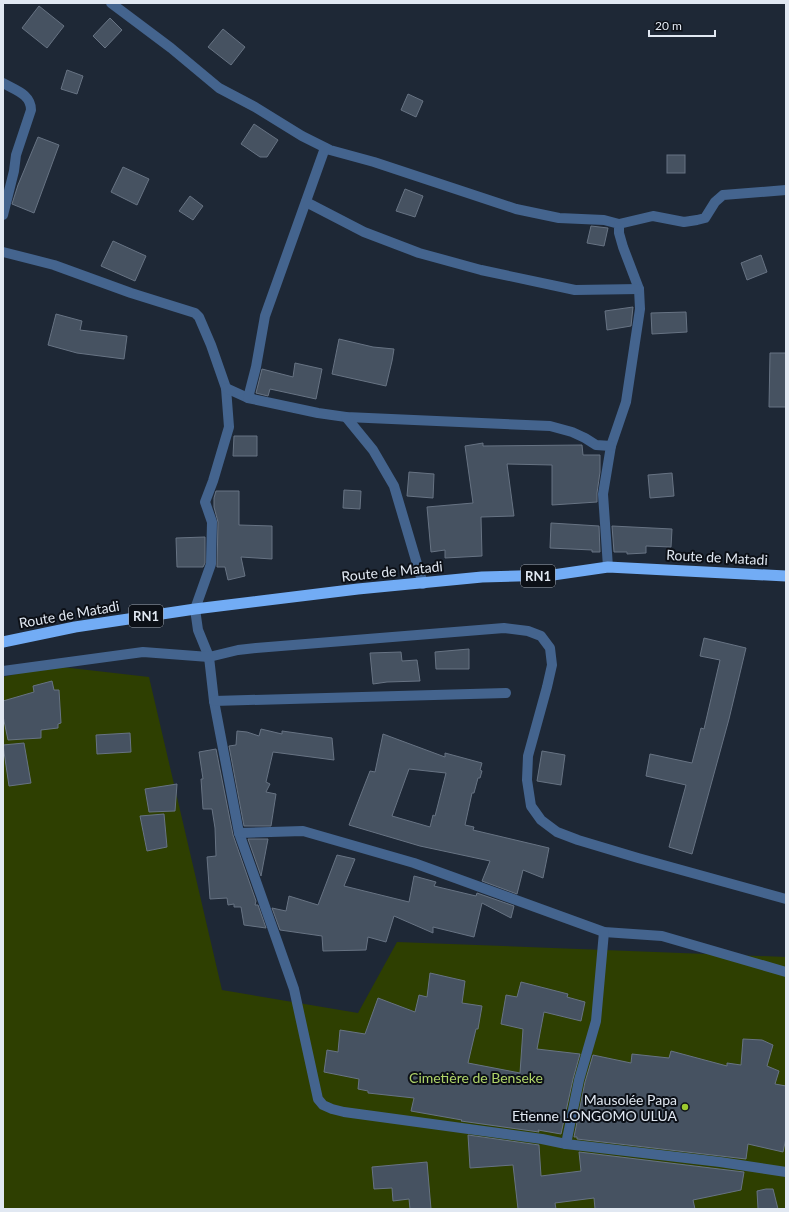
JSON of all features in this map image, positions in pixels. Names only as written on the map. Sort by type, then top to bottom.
[{"type":"highway","name":"Route de Matadi","points":[[3,642],[75,627],[195,609],[358,589],[423,584],[482,577],[553,576],[608,567],[786,576]]},
{"type":"street","points":[[111,3],[171,48],[219,88],[325,148],[374,162],[516,209],[559,218],[604,220],[619,224],[653,216],[684,222],[705,218],[715,202],[723,195],[786,190]]},
{"type":"street","points":[[3,83],[22,93],[28,98],[31,104],[31,110],[16,155],[14,171],[3,215]]},
{"type":"street","points":[[248,398],[256,368],[265,316],[325,148]]},
{"type":"street","points":[[306,202],[364,232],[419,253],[480,270],[575,290],[639,290]]},
{"type":"street","points":[[608,567],[603,494],[611,446],[626,402],[640,309],[639,290],[619,233],[619,224]]},
{"type":"street","points":[[3,252],[54,265],[131,293],[195,313],[199,317],[211,345],[226,388],[229,427],[213,481],[205,502],[212,522],[211,564],[195,609],[198,630],[209,657],[214,701],[239,833],[294,989],[314,1086],[318,1099],[323,1105],[344,1112],[542,1139],[566,1144],[720,1162],[786,1172]]},
{"type":"street","points":[[226,388],[248,398],[346,417],[550,426],[586,438],[596,445],[611,446]]},
{"type":"street","points":[[346,417],[373,450],[394,486],[423,584]]},
{"type":"street","points":[[3,671],[144,652],[209,657],[238,650],[256,648],[504,628],[528,631],[541,636],[550,648],[552,665],[528,756],[527,780],[532,806],[541,820],[557,832],[578,840],[786,899]]},
{"type":"street","points":[[214,701],[506,693]]},
{"type":"street","points":[[239,833],[303,831],[414,863],[604,932],[662,936],[786,972]]},
{"type":"street","points":[[566,1144],[579,1080],[596,1021],[604,932]]},
{"type":"green space","name":"Cimetière de Benseke","points":[[53,666],[149,677],[222,990],[358,1013],[397,942],[786,957],[786,1209],[3,1209],[3,677]]},
{"type":"building","points":[[39,6],[64,26],[47,48],[22,28]]},
{"type":"building","points":[[110,18],[122,30],[105,48],[93,36]]},
{"type":"building","points":[[223,29],[245,47],[231,65],[208,47]]},
{"type":"building","points":[[67,70],[83,76],[77,94],[61,89]]},
{"type":"building","points":[[408,94],[423,101],[416,117],[401,110]]},
{"type":"building","points":[[254,124],[278,140],[267,157],[260,157],[241,144]]},
{"type":"building","points":[[38,137],[59,145],[34,213],[12,204],[18,185]]},
{"type":"building","points":[[667,155],[685,155],[685,173],[667,173]]},
{"type":"building","points":[[123,167],[149,179],[137,205],[111,192]]},
{"type":"building","points":[[405,189],[423,196],[415,217],[396,211]]},
{"type":"building","points":[[190,196],[203,206],[193,220],[179,211]]},
{"type":"building","points":[[591,226],[608,228],[604,246],[587,243]]},
{"type":"building","points":[[113,241],[146,256],[135,281],[101,266]]},
{"type":"building","points":[[761,255],[767,272],[747,280],[741,263]]},
{"type":"building","points":[[633,307],[631,326],[607,330],[605,311]]},
{"type":"building","points":[[686,312],[687,332],[652,334],[651,313]]},
{"type":"building","points":[[56,314],[82,321],[80,330],[127,336],[124,359],[77,353],[48,345]]},
{"type":"building","points":[[339,339],[373,347],[394,349],[386,386],[332,374]]},
{"type":"building","points":[[770,353],[786,353],[786,407],[769,407]]},
{"type":"building","points":[[295,363],[322,369],[316,399],[270,389],[268,396],[256,393],[262,369],[293,377]]},
{"type":"building","points":[[234,436],[257,436],[257,456],[233,456]]},
{"type":"building","points":[[483,443],[483,446],[582,445],[583,455],[600,455],[597,502],[552,505],[552,465],[507,464],[514,516],[481,517],[482,556],[445,558],[445,550],[431,552],[427,507],[473,503],[465,446]]},
{"type":"building","points":[[409,472],[434,474],[433,498],[407,496]]},
{"type":"building","points":[[672,473],[674,496],[650,498],[648,475]]},
{"type":"building","points":[[344,490],[361,491],[360,509],[343,508]]},
{"type":"building","points":[[216,491],[239,491],[239,525],[272,526],[272,559],[241,557],[245,576],[228,580],[225,567],[217,567],[218,522],[214,507]]},
{"type":"building","points":[[551,523],[599,526],[600,552],[592,552],[592,550],[550,548]]},
{"type":"building","points":[[612,526],[672,529],[671,547],[646,546],[646,553],[627,554],[627,552],[614,552]]},
{"type":"building","points":[[205,537],[205,563],[203,567],[177,567],[176,538]]},
{"type":"building","points":[[704,638],[746,648],[729,719],[692,854],[669,847],[686,785],[646,776],[650,754],[692,763],[701,728],[704,729],[720,660],[700,656]]},
{"type":"building","points":[[469,649],[469,669],[436,669],[435,652]]},
{"type":"building","points":[[401,652],[402,661],[417,660],[420,681],[373,684],[370,653]]},
{"type":"building","points":[[52,681],[54,690],[59,690],[61,723],[58,724],[58,728],[41,730],[41,738],[8,740],[3,716],[3,701],[34,692],[33,686]]},
{"type":"building","points":[[261,729],[282,734],[282,731],[332,738],[334,760],[273,752],[266,782],[270,784],[266,792],[276,794],[271,826],[244,826],[229,746],[236,745],[237,731],[247,732],[259,736]]},
{"type":"building","points":[[130,733],[131,752],[97,754],[96,735]]},
{"type":"building","points":[[383,734],[445,757],[445,753],[482,763],[480,770],[482,771],[480,778],[478,778],[474,793],[472,793],[465,825],[474,827],[473,830],[549,848],[543,878],[523,870],[517,894],[482,881],[490,861],[420,846],[349,825],[370,771],[375,772]],"holes":[[[409,769],[446,773],[435,816],[433,815],[430,827],[392,816]]]},
{"type":"building","points":[[24,743],[31,783],[9,786],[3,745]]},
{"type":"building","points":[[216,749],[233,835],[256,901],[255,905],[258,905],[266,928],[244,925],[241,907],[234,907],[234,904],[228,905],[227,898],[210,899],[207,857],[216,856],[215,828],[212,809],[203,809],[201,779],[203,779],[199,752]]},
{"type":"building","points":[[542,751],[565,755],[561,785],[537,781]]},
{"type":"building","points":[[177,784],[175,811],[149,812],[145,789]]},
{"type":"building","points":[[164,814],[167,847],[147,851],[140,816]]},
{"type":"building","points":[[248,839],[268,839],[261,876]]},
{"type":"building","points":[[337,855],[355,859],[344,886],[409,902],[414,876],[436,882],[434,886],[476,896],[477,893],[514,906],[511,918],[482,903],[474,937],[433,927],[433,933],[394,916],[386,942],[368,937],[366,950],[323,951],[322,936],[280,930],[272,908],[286,911],[289,896],[318,905]]},
{"type":"building","points":[[430,973],[465,981],[462,1003],[482,1006],[478,1029],[476,1029],[468,1063],[520,1073],[523,1029],[501,1024],[506,995],[517,997],[521,982],[568,994],[567,997],[585,1002],[581,1021],[544,1012],[537,1049],[580,1054],[561,1134],[461,1121],[462,1120],[411,1111],[414,1098],[368,1093],[368,1091],[358,1089],[359,1079],[324,1072],[327,1050],[338,1052],[340,1030],[365,1034],[378,998],[415,1012],[419,995],[427,997]]},
{"type":"building","points":[[743,1039],[762,1040],[773,1045],[767,1066],[779,1071],[775,1084],[786,1086],[786,1138],[783,1152],[748,1144],[746,1159],[577,1139],[577,1137],[574,1137],[585,1082],[593,1055],[631,1063],[632,1054],[669,1058],[671,1051],[727,1066],[727,1063],[741,1065]]},
{"type":"building","points":[[468,1135],[539,1145],[541,1176],[581,1171],[579,1152],[744,1172],[741,1190],[693,1200],[695,1209],[595,1209],[594,1198],[555,1203],[556,1209],[518,1209],[513,1165],[470,1168]]},
{"type":"building","points":[[427,1162],[431,1209],[410,1209],[409,1199],[393,1201],[392,1188],[374,1189],[372,1167]]},
{"type":"building","points":[[773,1189],[778,1209],[758,1209],[757,1191]]},
{"type":"place","name":"Mausolée Papa Etienne LONGOMO ULUA","points":[[685,1107]]}]
